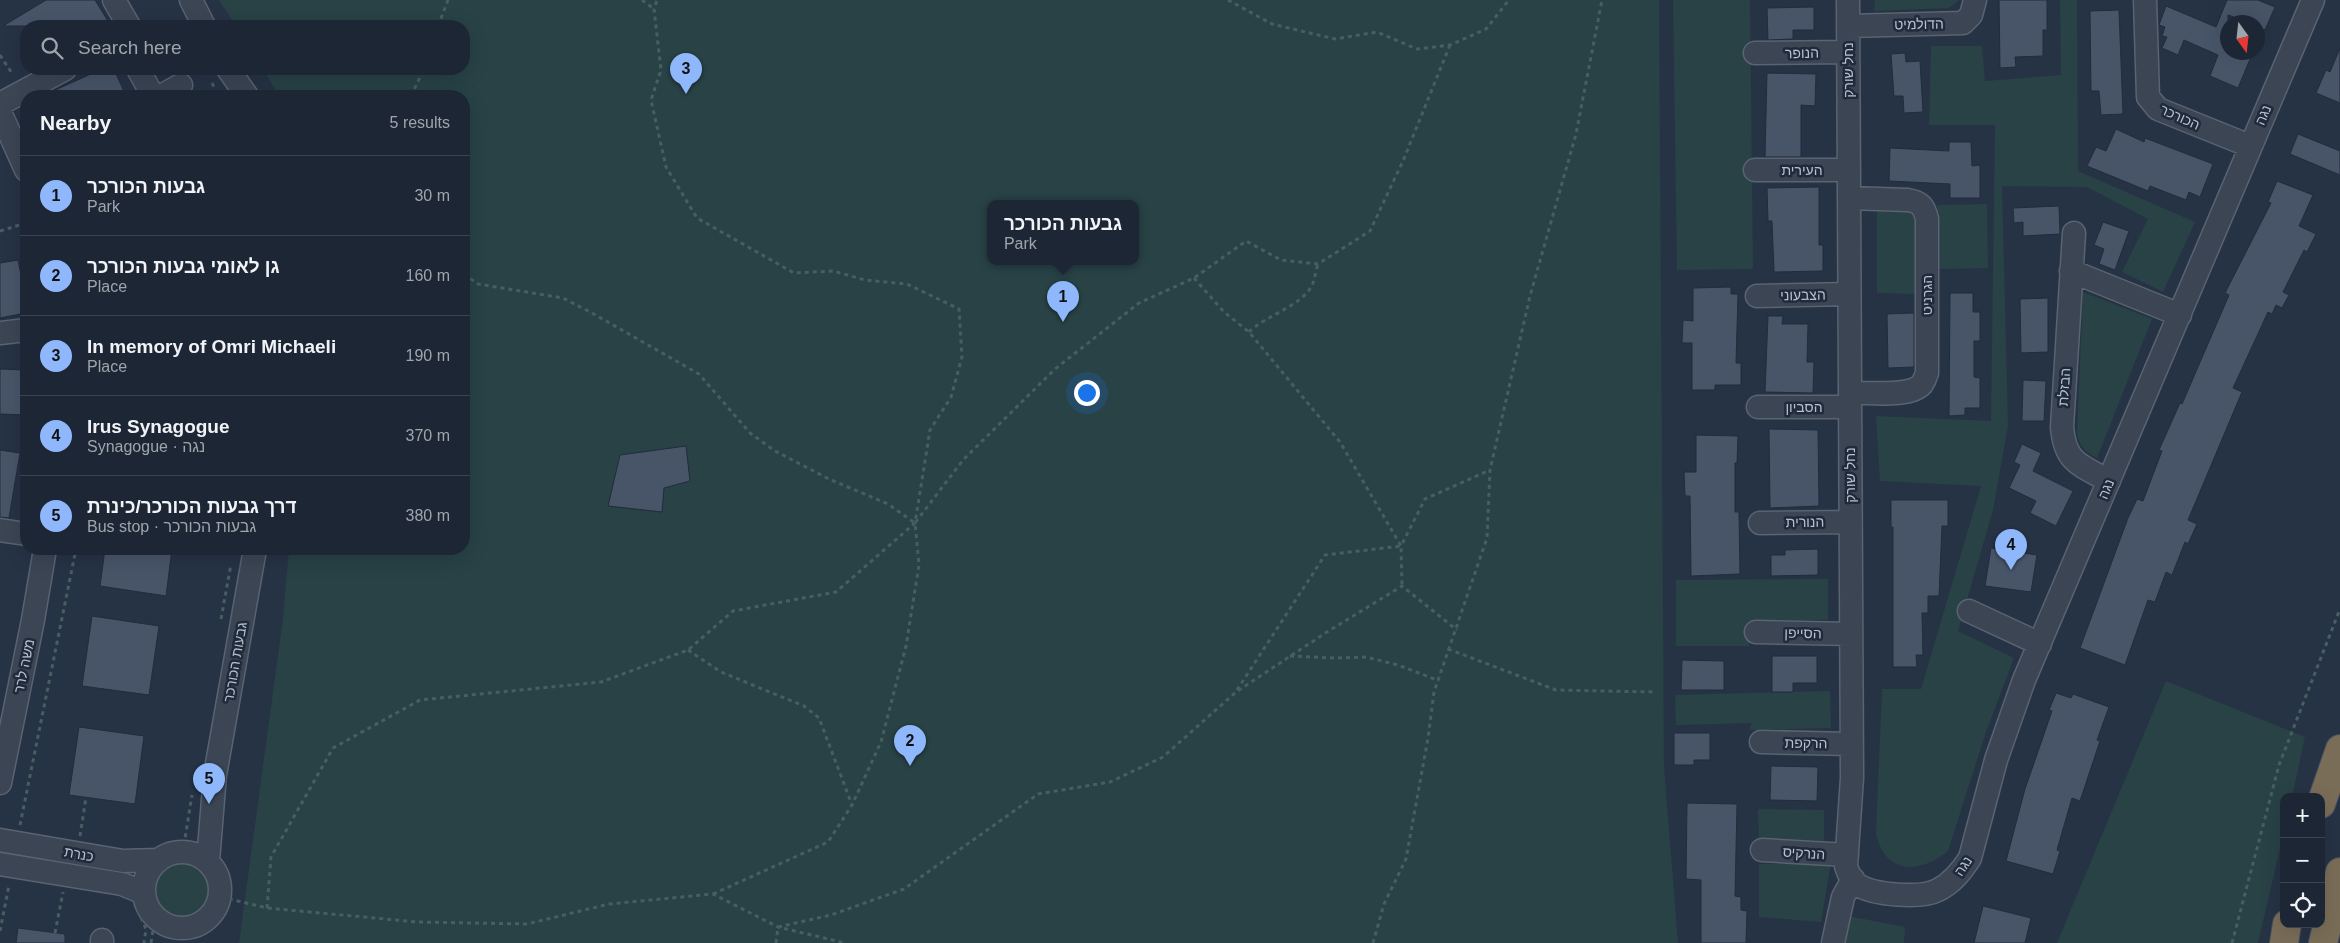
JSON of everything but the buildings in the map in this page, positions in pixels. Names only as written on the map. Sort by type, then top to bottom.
[{"type":"highway","points":[[2325,793],[2340,749]]},
{"type":"highway","points":[[2323,943],[2340,872]]},
{"type":"highway","points":[[2284,943],[2286,928]]},
{"type":"street","points":[[114,0],[126,20]]},
{"type":"street","points":[[191,0],[201,20]]},
{"type":"street","name":"נחל שורק","points":[[1848,0],[1852,744],[1851,804],[1846,866],[1853,879]]},
{"type":"street","name":"הדולמיט","points":[[1848,26],[1964,23],[1972,15],[1975,0]]},
{"type":"street","name":"הכורכר","points":[[2145,0],[2148,97],[2158,109],[2250,146]]},
{"type":"street","name":"נגה","points":[[1853,879],[1857,885],[1869,890],[1913,896],[1924,895],[1952,882],[1962,872],[1970,858],[2007,724],[2313,0]]},
{"type":"street","name":"הנופר","points":[[1756,54],[1848,52]]},
{"type":"street","points":[[26,90],[54,75]]},
{"type":"street","points":[[141,75],[150,90]]},
{"type":"street","points":[[221,75],[225,90]]},
{"type":"street","points":[[232,75],[243,90]]},
{"type":"street","points":[[172,90],[181,85]]},
{"type":"street","points":[[0,104],[20,93]]},
{"type":"street","points":[[0,112],[20,157]]},
{"type":"street","name":"העירית","points":[[1755,170],[1849,170]]},
{"type":"street","name":"הגרניט","points":[[1849,198],[1918,202],[1924,208],[1927,219],[1927,373],[1922,384],[1915,390],[1850,400]]},
{"type":"street","name":"הבזלת","points":[[2074,233],[2062,427],[2063,443],[2068,455],[2076,462],[2109,481]]},
{"type":"street","points":[[2071,270],[2180,315]]},
{"type":"street","name":"הצבעוני","points":[[1757,296],[1849,294]]},
{"type":"street","points":[[0,333],[20,331]]},
{"type":"street","name":"הסביון","points":[[1758,407],[1850,400]]},
{"type":"street","name":"הנורית","points":[[1760,523],[1850,522]]},
{"type":"street","points":[[0,530],[20,533]]},
{"type":"street","name":"משה לרר","points":[[0,783],[33,620],[44,555]]},
{"type":"street","name":"גבעות הכורכר","points":[[208,861],[214,775],[254,555]]},
{"type":"street","points":[[1969,611],[2040,644]]},
{"type":"street","name":"הסייפן","points":[[1756,632],[1851,634]]},
{"type":"street","name":"הרקפת","points":[[1761,742],[1852,744]]},
{"type":"street","name":"גבעות הכורכר","points":[[183,851],[194,833],[214,775]]},
{"type":"street","name":"כנרת","points":[[8,842],[123,861],[158,860]]},
{"type":"street","name":"הנרקיס","points":[[1762,850],[1846,855]]},
{"type":"street","points":[[183,851],[190,852],[208,861],[217,872],[221,884],[221,897],[216,909],[195,934],[181,929],[162,928],[146,902],[144,893],[145,881],[150,869],[158,860],[170,853],[183,851]]},
{"type":"street","name":"כנרת","points":[[6,865],[122,884],[144,893]]},
{"type":"street","points":[[1833,943],[1843,897],[1853,879]]},
{"type":"path","points":[[440,20],[448,0]]},
{"type":"path","points":[[642,0],[654,9]]},
{"type":"path","points":[[221,897],[267,908],[416,922],[527,924],[609,904],[713,894],[828,842],[852,805],[881,742],[906,646],[919,565],[915,523],[930,430],[951,397],[962,357],[959,309],[907,284],[865,280],[833,270],[794,273],[697,218],[666,167],[651,100],[661,70],[654,9],[657,0]]},
{"type":"path","points":[[1228,0],[1272,24],[1335,39],[1377,32],[1417,49],[1450,45],[1486,29],[1509,0]]},
{"type":"path","points":[[1373,943],[1384,904],[1406,859],[1437,680],[1457,630],[1464,599],[1487,538],[1490,470],[1530,296],[1576,134],[1602,0]]},
{"type":"path","points":[[267,908],[271,857],[333,748],[420,700],[601,682],[688,650],[733,611],[836,592],[915,523],[963,460],[1055,369],[1139,304],[1194,278],[1246,241],[1281,260],[1318,264],[1370,231],[1403,161],[1450,45]]},
{"type":"path","points":[[414,90],[421,75]]},
{"type":"path","points":[[0,232],[20,225]]},
{"type":"path","points":[[1249,332],[1259,322],[1299,300],[1313,285],[1318,264]]},
{"type":"path","points":[[470,278],[478,284],[562,298],[592,313],[699,374],[750,433],[775,451],[830,480],[888,504],[915,523]]},
{"type":"path","points":[[1194,278],[1224,312],[1249,332],[1340,442],[1401,546]]},
{"type":"path","points":[[1457,630],[1402,586],[1401,546],[1425,499],[1490,470]]},
{"type":"path","points":[[1236,692],[1325,555],[1401,546]]},
{"type":"path","points":[[8,842],[75,555]]},
{"type":"path","points":[[778,927],[831,916],[904,889],[1038,794],[1110,782],[1163,757],[1236,692],[1402,586]]},
{"type":"path","points":[[2232,943],[2279,765],[2340,609]]},
{"type":"path","points":[[1448,649],[1556,690],[1655,692]]},
{"type":"path","points":[[688,650],[721,672],[804,706],[819,718],[852,805]]},
{"type":"path","points":[[1290,656],[1366,657],[1398,665],[1437,680]]},
{"type":"path","points":[[78,841],[86,797]]},
{"type":"path","points":[[0,931],[6,865]]},
{"type":"path","points":[[55,933],[64,889]]},
{"type":"path","points":[[713,894],[778,927],[845,943]]},
{"type":"path","points":[[776,943],[778,927]]},
{"type":"path","points":[[151,943],[162,928]]},
{"type":"green space","points":[[219,0],[1659,0],[1664,767],[1678,943],[239,943],[283,619],[288,555],[470,555],[470,90],[275,90],[267,75],[470,75],[470,20],[232,20]]},
{"type":"green space","points":[[1673,0],[1750,0],[1753,269],[1677,270]]},
{"type":"green space","points":[[1875,0],[1959,0],[1949,8],[1874,11]]},
{"type":"green space","points":[[2060,0],[2077,0],[2078,171],[2195,222],[2163,292],[2122,272],[2148,219],[2087,187],[2002,186],[2008,426],[1993,510],[1958,631],[2014,658],[1986,732],[1948,851],[1926,864],[1915,867],[1904,866],[1895,863],[1887,856],[1880,847],[1876,833],[1882,689],[1921,689],[1981,486],[1880,481],[1876,416],[1991,421],[1995,125],[1929,125],[1931,46],[1982,46],[1985,81],[2061,75]]},
{"type":"green space","points":[[1987,204],[1988,268],[1938,269],[1937,205]]},
{"type":"green space","points":[[1877,211],[1919,211],[1918,294],[1877,293]]},
{"type":"green space","points":[[2083,292],[2152,319],[2097,458],[2084,449],[2077,435]]},
{"type":"green space","points":[[1828,579],[1828,620],[1749,621],[1749,646],[1676,646],[1676,580]]},
{"type":"green space","points":[[2166,681],[2305,737],[2293,793],[2280,793],[2280,848],[2258,943],[2057,943]]},
{"type":"green space","points":[[1830,691],[1831,728],[1749,730],[1752,723],[1676,725],[1675,695]]},
{"type":"green space","points":[[1758,809],[1824,810],[1824,841],[1759,839]]},
{"type":"green space","points":[[177,858],[189,858],[206,867],[213,878],[215,890],[213,902],[206,913],[189,922],[177,922],[165,917],[156,908],[151,896],[151,884],[156,872],[165,863]]},
{"type":"green space","points":[[1831,863],[1821,922],[1759,917],[1759,864]]},
{"type":"green space","points":[[1848,916],[1905,927],[1904,943],[1843,943]]},
{"type":"place","name":"In memory of Omri Michaeli","points":[[686,94]]},
{"type":"place","name":"גבעות הכורכר","points":[[1063,322]]},
{"type":"place","name":"Irus Synagogue","points":[[2011,570]]},
{"type":"place","name":"גן לאומי גבעות הכורכר","points":[[910,766]]},
{"type":"place","name":"דרך גבעות הכורכר/כינרת","points":[[209,804]]}]
